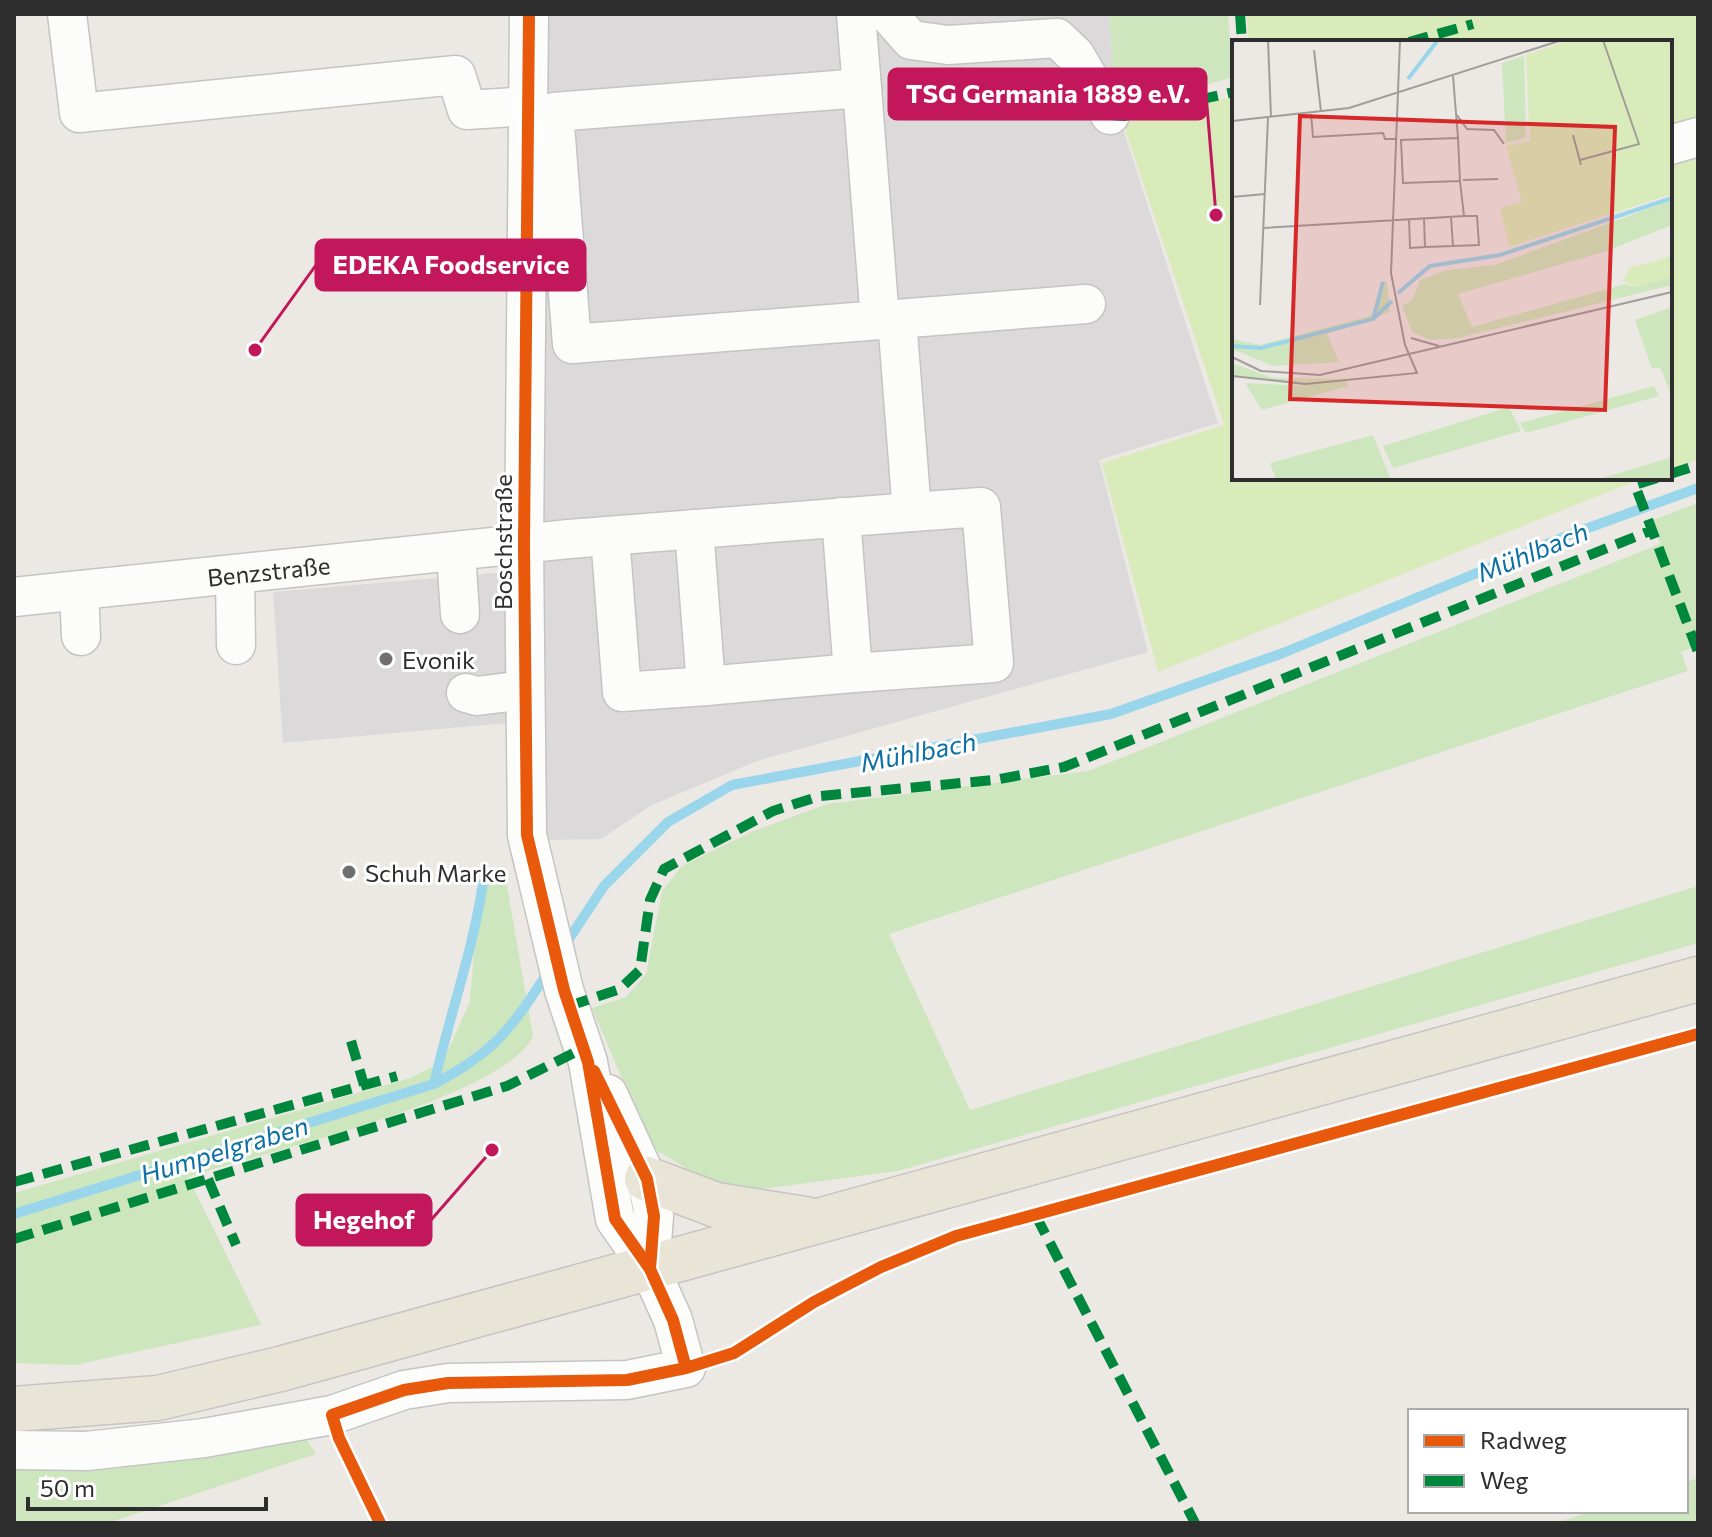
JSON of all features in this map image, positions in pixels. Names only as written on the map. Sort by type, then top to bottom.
[{"type":"main road","points":[[14,1409],[158,1398],[650,1269],[815,1220],[1698,979]]},
{"type":"main road","points":[[647,1179],[716,1205],[815,1220]]},
{"type":"street","points":[[67,14],[79,113],[456,75],[467,110],[528,106]]},
{"type":"street","name":"Boschstraße","points":[[529,14],[524,545],[527,835],[564,990],[588,1062],[615,1219],[650,1269]]},
{"type":"street","points":[[912,512],[862,88],[867,16],[911,40],[948,45],[1057,38],[1075,55],[1110,115]]},
{"type":"street","points":[[862,88],[554,112],[572,344],[1086,304]]},
{"type":"street","points":[[1672,144],[1698,137]]},
{"type":"street","name":"Benzstraße","points":[[14,597],[610,536],[981,507],[994,663],[853,673]]},
{"type":"street","points":[[610,536],[622,692],[706,686],[853,673],[841,517]]},
{"type":"street","points":[[694,529],[706,686]]},
{"type":"street","points":[[456,552],[460,614]]},
{"type":"street","points":[[235,575],[236,645]]},
{"type":"street","points":[[79,591],[81,636]]},
{"type":"street","points":[[466,693],[477,696],[524,690]]},
{"type":"street","name":"Boschstraße","points":[[588,1062],[607,1093],[647,1179],[654,1216],[650,1269]]},
{"type":"street","points":[[14,1450],[87,1451],[204,1438],[332,1415],[404,1390],[448,1383],[614,1381],[686,1368],[673,1320],[650,1269]]},
{"type":"shaded area","name":"Evonik","points":[[546,14],[1109,14],[1115,104],[1218,423],[1099,460],[1148,652],[757,761],[652,805],[601,839],[547,840],[542,720],[283,743],[273,592],[542,569]]},
{"type":"green space","points":[[1109,14],[1228,14],[1232,77],[1125,108],[1115,104]]},
{"type":"green space","points":[[1246,14],[1698,14],[1698,460],[1672,468],[1672,40],[1249,40]]},
{"type":"green space","points":[[1232,96],[1232,480],[1638,480],[1158,672],[1102,463],[1224,425],[1123,123]]},
{"type":"green space","points":[[1698,503],[1698,646],[1681,652],[1688,671],[889,934],[970,1110],[1698,886],[1698,943],[898,1171],[746,1191],[694,1173],[651,1147],[592,1008],[626,997],[646,974],[662,891],[682,866],[751,832],[827,804],[1088,771],[1660,544],[1653,520]]},
{"type":"green space","points":[[480,880],[506,880],[533,1036],[513,1059],[477,1081],[430,1102],[188,1177],[261,1325],[75,1365],[14,1363],[14,1193],[410,1078],[443,1062],[470,1001]]},
{"type":"green space","points":[[300,1430],[316,1454],[108,1523],[14,1523],[14,1458]]},
{"type":"green space","points":[[1698,1478],[1698,1523],[1555,1523],[1587,1513],[1688,1513],[1688,1481]]},
{"type":"waterway","name":"Mühlbach","points":[[565,945],[604,886],[668,822],[732,785],[1111,714],[1283,653],[1566,536],[1698,488]]},
{"type":"waterway","name":"Mühlbach","points":[[434,1084],[483,883]]},
{"type":"waterway","name":"Humpelgraben","points":[[14,1214],[434,1084],[473,1060],[501,1036],[550,969]]},
{"type":"marked path","points":[[1240,14],[1242,40]]},
{"type":"marked path","points":[[1416,40],[1473,24]]},
{"type":"marked path","points":[[1110,115],[1124,116],[1232,92]]},
{"type":"marked path","points":[[1672,473],[1698,465]]},
{"type":"marked path","points":[[1651,480],[1635,485],[1698,652]]},
{"type":"marked path","points":[[569,1006],[620,989],[640,970],[650,900],[664,869],[773,811],[820,796],[994,780],[1064,767],[1652,530]]},
{"type":"marked path","points":[[351,1041],[364,1085]]},
{"type":"marked path","points":[[14,1239],[507,1086],[584,1048]]},
{"type":"marked path","points":[[14,1182],[397,1076]]},
{"type":"marked path","points":[[208,1179],[236,1245]]},
{"type":"marked path","points":[[1036,1216],[1195,1523]]},
{"type":"cycle path","points":[[529,14],[524,545],[527,835],[564,990],[588,1062],[615,1219],[650,1269],[673,1320],[686,1368]]},
{"type":"cycle path","points":[[380,1523],[339,1438],[332,1415],[404,1390],[448,1383],[627,1380],[686,1368],[734,1353],[814,1302],[881,1267],[956,1236],[1698,1034]]},
{"type":"cycle path","points":[[594,1071],[647,1179],[654,1216],[650,1269]]},
{"type":"place","name":"TSG Germania 1889 e.V.","points":[[1216,215]]},
{"type":"place","name":"EDEKA Foodservice","points":[[255,350]]},
{"type":"place","name":"Evonik","points":[[386,659]]},
{"type":"place","name":"Schuh Marke","points":[[349,872]]},
{"type":"place","name":"Hegehof","points":[[492,1150]]}]
